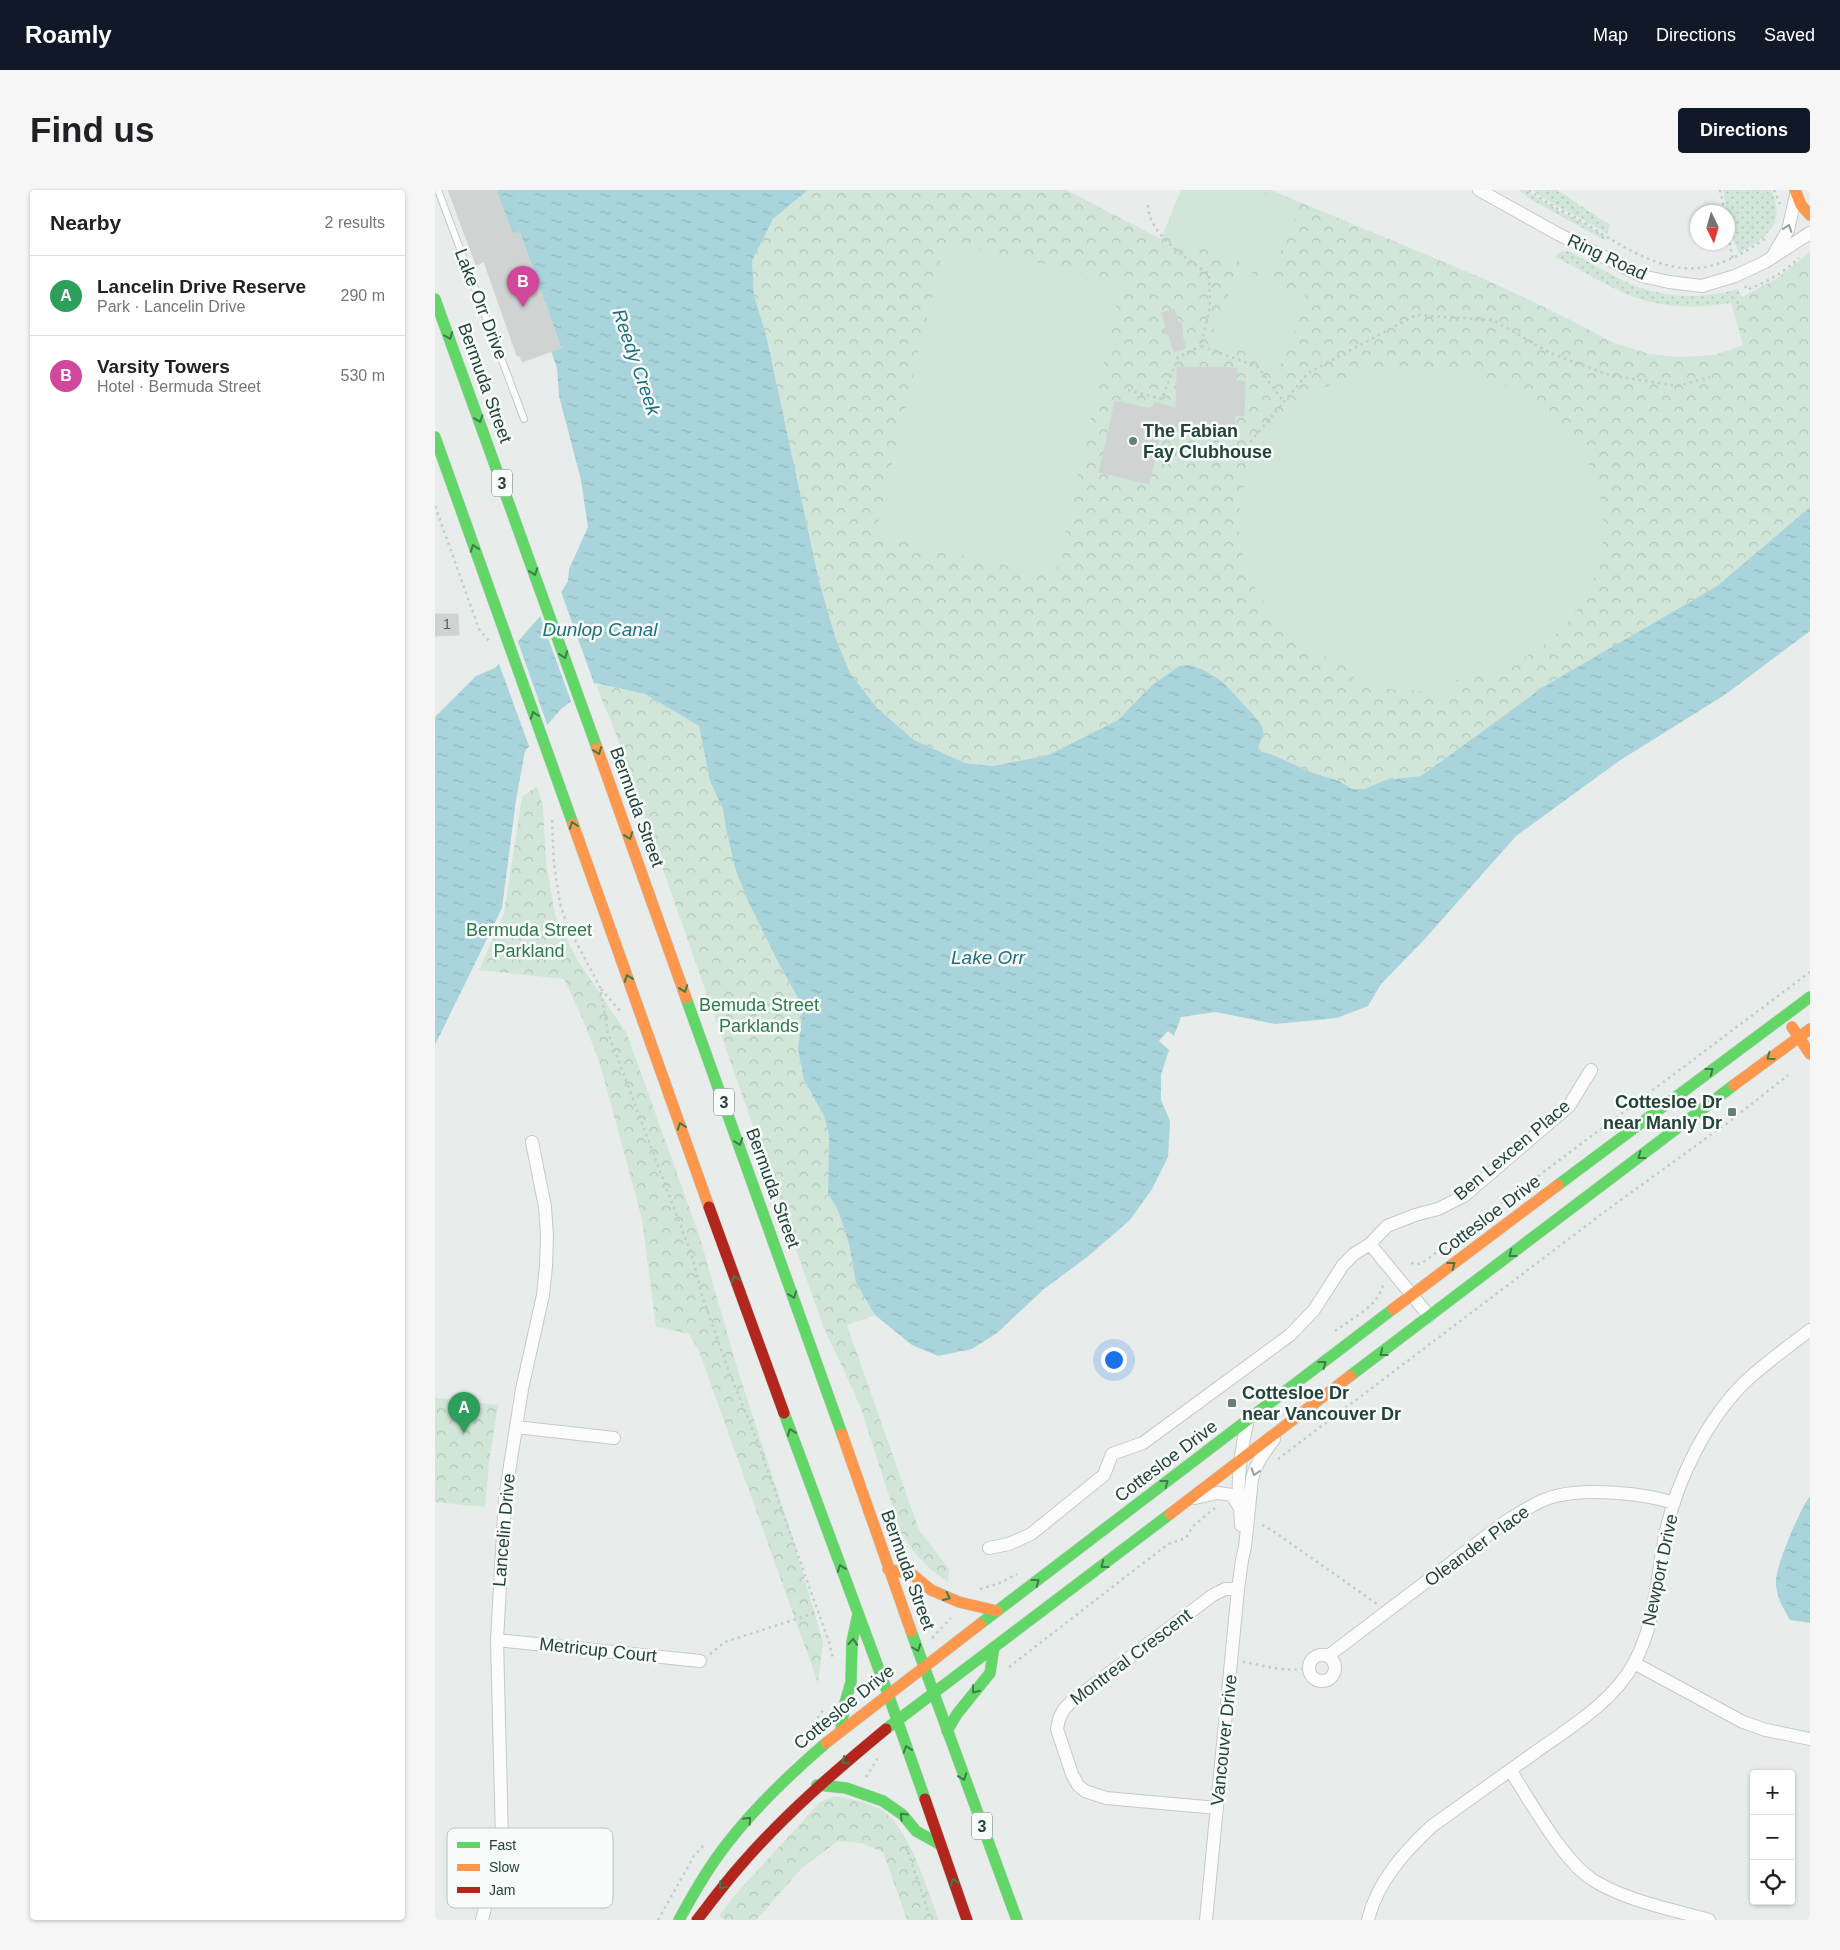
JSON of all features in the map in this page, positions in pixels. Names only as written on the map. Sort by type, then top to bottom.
[{"type":"main road","points":[[1796,192],[1801,205],[1810,215]]},
{"type":"main road","name":"Bermuda Street","points":[[435,299],[542,593],[933,1693],[1017,1920]]},
{"type":"main road","points":[[435,437],[753,1329],[888,1694],[967,1920]]},
{"type":"main road","name":"Cottesloe Drive","points":[[679,1920],[717,1857],[738,1830],[797,1768],[841,1730],[1413,1295],[1810,997]]},
{"type":"main road","points":[[1784,1015],[1810,1054]]},
{"type":"main road","points":[[697,1920],[710,1901],[750,1854],[796,1805],[817,1785],[897,1720],[1069,1592],[1429,1316],[1810,1029]]},
{"type":"main road","points":[[889,1569],[913,1575],[931,1590],[959,1602],[997,1611]]},
{"type":"main road","points":[[841,1730],[845,1703],[851,1682],[852,1642],[858,1614]]},
{"type":"main road","points":[[947,1731],[957,1714],[990,1673],[994,1647]]},
{"type":"main road","points":[[817,1785],[846,1788],[883,1801],[903,1815],[916,1831],[941,1845]]},
{"type":"street","name":"Ring Road","points":[[1479,190],[1558,234],[1643,276],[1669,282],[1702,286],[1735,276],[1771,258],[1810,232]]},
{"type":"street","points":[[1771,258],[1788,230],[1796,192]]},
{"type":"street","name":"Ben Lexcen Place","points":[[989,1548],[1009,1544],[1031,1534],[1104,1475],[1112,1454],[1143,1443],[1290,1334],[1315,1310],[1343,1265],[1354,1254],[1370,1244],[1387,1226],[1415,1215],[1438,1209],[1464,1196],[1569,1106],[1591,1070]]},
{"type":"street","name":"Lancelin Drive","points":[[502,1828],[497,1640],[502,1526],[509,1464],[522,1390],[543,1295],[546,1266],[547,1236],[545,1207],[532,1142]]},
{"type":"street","points":[[1370,1244],[1429,1316]]},
{"type":"street","name":"Newport Drive","points":[[1368,1920],[1383,1885],[1413,1843],[1432,1826],[1588,1714],[1615,1690],[1634,1663],[1652,1617],[1666,1530],[1674,1503],[1697,1449],[1721,1410],[1743,1384],[1762,1366],[1810,1330]]},
{"type":"street","name":"Vancouver Drive","points":[[1206,1920],[1239,1589],[1242,1516],[1238,1490],[1249,1420]]},
{"type":"street","points":[[516,1426],[614,1438]]},
{"type":"street","name":"Vancouver Drive","points":[[1241,1560],[1245,1546],[1254,1471],[1260,1459],[1280,1431]]},
{"type":"street","name":"Oleander Place","points":[[1308,1667],[1310,1660],[1316,1655],[1328,1656],[1505,1522],[1534,1504],[1555,1496],[1577,1492],[1658,1498],[1674,1503]]},
{"type":"street","points":[[1188,1500],[1224,1493],[1232,1495],[1240,1508]]},
{"type":"street","name":"Montreal Crescent","points":[[1217,1808],[1106,1798],[1085,1791],[1078,1785],[1072,1774],[1057,1729],[1064,1709],[1072,1701],[1213,1595],[1225,1589],[1239,1589]]},
{"type":"street","name":"Metricup Court","points":[[497,1640],[700,1661]]},
{"type":"street","points":[[1308,1667],[1310,1674],[1315,1680],[1327,1680],[1333,1675],[1335,1668],[1333,1661],[1328,1656]]},
{"type":"street","points":[[1634,1663],[1743,1722],[1766,1730],[1810,1739]]},
{"type":"street","points":[[1510,1770],[1561,1848],[1575,1865],[1592,1880],[1611,1890],[1634,1898],[1709,1920]]},
{"type":"lane","name":"Lake Orr Drive","points":[[438,190],[524,419]]},
{"type":"path","points":[[1529,190],[1557,209],[1572,215],[1625,248],[1657,262],[1684,268],[1704,267],[1733,259],[1772,234]]},
{"type":"path","points":[[1720,190],[1723,205]]},
{"type":"path","points":[[1148,205],[1148,216],[1172,248],[1209,274],[1210,307],[1201,346]]},
{"type":"path","points":[[1242,452],[1308,373],[1417,315],[1493,320],[1552,354],[1609,375],[1677,386],[1710,377]]},
{"type":"path","points":[[1128,390],[1162,399],[1178,357],[1201,346],[1258,367],[1284,402]]},
{"type":"path","points":[[435,506],[479,629],[489,642]]},
{"type":"path","points":[[551,814],[554,864],[560,903],[567,925],[600,988],[608,1033],[692,1256],[702,1295],[729,1372],[756,1438],[829,1642],[834,1663]]},
{"type":"path","name":"Cottesloe Drive","points":[[1411,1263],[1419,1264],[1425,1261],[1810,972]]},
{"type":"path","points":[[1271,1464],[1607,1210],[1734,1118],[1788,1075]]},
{"type":"path","points":[[1335,1332],[1375,1301],[1382,1291],[1383,1284]]},
{"type":"path","points":[[1006,1670],[1168,1544],[1186,1538],[1193,1526],[1222,1503]]},
{"type":"path","points":[[1248,1523],[1260,1525],[1273,1531],[1371,1598],[1385,1614]]},
{"type":"path","points":[[974,1590],[998,1584],[1017,1574]]},
{"type":"path","points":[[700,1661],[725,1642],[818,1612]]},
{"type":"path","points":[[931,1638],[944,1628],[953,1617]]},
{"type":"path","points":[[1231,1662],[1300,1670],[1308,1667]]},
{"type":"path","points":[[863,1783],[881,1753]]},
{"type":"path","points":[[903,1839],[931,1920]]},
{"type":"green space","points":[[808,190],[1066,190],[1161,239],[1181,190],[1271,190],[1487,280],[1614,343],[1649,354],[1679,357],[1715,355],[1743,345],[1732,306],[1744,303],[1742,297],[1776,279],[1810,252],[1810,507],[1717,586],[1543,687],[1421,776],[1385,780],[1365,789],[1352,789],[1339,781],[1262,752],[1258,748],[1262,724],[1223,682],[1202,669],[1188,665],[1179,666],[1151,686],[1118,720],[1048,755],[993,766],[965,763],[914,740],[877,708],[850,673],[835,636],[819,581],[767,339],[754,295],[752,261],[773,219]]},
{"type":"green space","points":[[1182,190],[1262,190],[1264,194],[1270,192],[1297,203],[1299,209],[1272,272],[1265,274],[1240,264],[1237,257],[1230,260],[1204,249],[1201,243],[1194,245],[1169,235],[1166,228]]},
{"type":"green space","points":[[1519,190],[1526,190],[1606,237],[1604,240],[1527,197]]},
{"type":"green space","points":[[1532,190],[1557,190],[1610,225],[1607,234],[1555,205]]},
{"type":"green space","points":[[1723,190],[1771,190],[1777,212],[1775,221],[1771,229],[1758,242],[1739,253],[1735,244],[1735,205],[1726,205]]},
{"type":"green space","points":[[945,242],[1122,282],[1055,577],[875,535]]},
{"type":"green space","points":[[1568,251],[1627,282],[1658,293],[1689,296],[1722,293],[1738,289],[1745,303],[1732,306],[1731,303],[1677,306],[1650,302],[1615,289],[1555,257],[1560,252]]},
{"type":"green space","points":[[1244,270],[1270,281],[1272,286],[1278,284],[1305,295],[1307,300],[1282,363],[1275,366],[1251,356],[1247,349],[1241,351],[1216,341],[1212,335],[1238,272]]},
{"type":"green space","points":[[1410,366],[1453,369],[1490,379],[1519,392],[1545,410],[1567,431],[1585,457],[1597,485],[1603,516],[1602,549],[1599,565],[1588,594],[1571,619],[1549,641],[1518,661],[1497,671],[1455,680],[1454,693],[1388,689],[1353,682],[1354,671],[1333,661],[1296,636],[1279,620],[1259,595],[1246,568],[1240,539],[1240,509],[1246,480],[1257,452],[1274,427],[1297,405],[1322,388],[1365,373]]},
{"type":"green space","name":"Bemuda Street Parklands","points":[[596,683],[645,694],[699,726],[710,781],[723,809],[735,868],[748,901],[803,1007],[798,1049],[804,1080],[824,1116],[829,1136],[828,1194],[838,1210],[849,1244],[856,1283],[875,1315],[847,1325],[919,1530],[949,1569],[948,1582],[929,1568],[914,1552],[901,1533],[859,1403],[823,1326],[610,718]]},
{"type":"green space","name":"Bermuda Street Parkland","points":[[537,786],[543,806],[546,861],[555,915],[577,959],[627,1034],[699,1235],[738,1371],[791,1533],[823,1642],[818,1683],[699,1351],[689,1334],[656,1327],[642,1219],[600,1064],[584,1022],[564,979],[479,970],[504,913],[522,797]]},
{"type":"green space","points":[[435,1398],[498,1405],[489,1462],[485,1507],[435,1502]]},
{"type":"green space","points":[[835,1796],[875,1807],[890,1817],[900,1829],[916,1859],[939,1920],[907,1920],[883,1852],[861,1843],[838,1841],[802,1868],[756,1920],[725,1920],[719,1916],[735,1895],[820,1802]]},
{"type":"water","name":"Lake Orr","points":[[496,190],[808,190],[773,219],[752,261],[754,295],[767,339],[819,581],[835,636],[850,673],[877,708],[914,740],[965,763],[993,766],[1048,755],[1118,720],[1151,686],[1179,666],[1188,665],[1202,669],[1223,682],[1257,719],[1263,730],[1258,748],[1262,752],[1339,781],[1352,789],[1365,789],[1385,780],[1421,776],[1543,687],[1717,586],[1810,507],[1810,631],[1726,694],[1619,761],[1516,836],[1423,941],[1381,984],[1368,1006],[1337,1018],[1275,1024],[1216,1012],[1181,1017],[1174,1036],[1168,1031],[1159,1041],[1169,1050],[1161,1075],[1161,1100],[1170,1121],[1168,1157],[1152,1189],[1130,1220],[1086,1258],[1044,1289],[997,1333],[972,1349],[938,1356],[912,1345],[875,1315],[856,1283],[849,1244],[838,1210],[828,1194],[829,1136],[824,1116],[804,1080],[798,1049],[803,1007],[748,901],[735,868],[723,809],[710,781],[699,726],[645,694],[596,683],[561,709],[525,751],[516,800],[502,908],[435,1045],[435,717],[476,676],[495,668],[562,591],[568,581],[569,569],[588,527],[581,480],[559,396],[557,368],[551,351],[561,348],[520,233],[512,233]]},
{"type":"water","points":[[1810,1496],[1810,1623],[1790,1620],[1778,1596],[1776,1580],[1780,1562],[1790,1536]]},
{"type":"pier","points":[[560,589],[595,686],[572,704],[539,613]]},
{"type":"pier","points":[[517,639],[548,727],[530,749],[498,661]]},
{"type":"building","points":[[448,190],[496,190],[512,233],[520,233],[561,348],[522,362],[520,356],[517,356],[484,262],[476,265]]},
{"type":"building","points":[[1174,309],[1178,321],[1181,323],[1186,348],[1174,352],[1169,335],[1163,333],[1166,327],[1162,313]]},
{"type":"building","points":[[1177,367],[1237,368],[1236,381],[1245,381],[1244,416],[1235,415],[1235,427],[1226,426],[1226,433],[1211,433],[1211,426],[1186,425],[1185,428],[1162,427],[1149,484],[1099,472],[1115,401],[1152,409],[1154,402],[1176,408]]},
{"type":"building","points":[[435,614],[458,614],[459,635],[435,636]]},
{"type":"traffic: fast","points":[[435,299],[597,748]]},
{"type":"traffic: fast","points":[[435,437],[573,824]]},
{"type":"traffic: fast","points":[[1558,1185],[1810,997]]},
{"type":"traffic: fast","points":[[686,998],[842,1434]]},
{"type":"traffic: fast","points":[[1350,1376],[1734,1085]]},
{"type":"traffic: fast","points":[[980,1624],[1393,1309]]},
{"type":"traffic: fast","points":[[784,1413],[925,1799]]},
{"type":"traffic: fast","points":[[886,1729],[1170,1514]]},
{"type":"traffic: fast","points":[[841,1730],[845,1703],[851,1682],[852,1642],[858,1614]]},
{"type":"traffic: fast","points":[[911,1631],[1017,1920]]},
{"type":"traffic: fast","points":[[947,1731],[957,1714],[990,1673],[994,1647]]},
{"type":"traffic: fast","points":[[679,1920],[707,1872],[737,1831],[773,1791],[826,1743]]},
{"type":"traffic: fast","points":[[817,1785],[846,1788],[883,1801],[903,1815],[916,1831],[941,1845]]},
{"type":"traffic: slow","points":[[1795,190],[1801,205],[1810,215]]},
{"type":"traffic: slow","points":[[597,748],[686,998]]},
{"type":"traffic: slow","points":[[573,824],[709,1207]]},
{"type":"traffic: slow","points":[[1792,1027],[1810,1054]]},
{"type":"traffic: slow","points":[[1734,1085],[1810,1029]]},
{"type":"traffic: slow","points":[[1393,1309],[1558,1185]]},
{"type":"traffic: slow","points":[[1170,1514],[1350,1376]]},
{"type":"traffic: slow","points":[[842,1434],[911,1631]]},
{"type":"traffic: slow","points":[[888,1569],[913,1575],[931,1590],[959,1602],[997,1611]]},
{"type":"traffic: slow","points":[[826,1743],[980,1624]]},
{"type":"traffic: jam","points":[[709,1207],[784,1413]]},
{"type":"traffic: jam","points":[[697,1920],[734,1872],[774,1829],[886,1729]]},
{"type":"traffic: jam","points":[[925,1799],[967,1920]]},
{"type":"place","name":"Varsity Towers","points":[[523,307]]},
{"type":"place","name":"The Fabian Fay Clubhouse","points":[[1133,441]]},
{"type":"place","name":"Cottesloe Dr near Manly Dr","points":[[1732,1112]]},
{"type":"place","name":"Cottesloe Dr near Vancouver Dr","points":[[1232,1403]]},
{"type":"place","name":"Lancelin Drive Reserve","points":[[464,1433]]},
{"type":"water label","name":"Reedy Creek","points":[[637,362]]},
{"type":"water label","name":"Dunlop Canal","points":[[600,629]]}]
